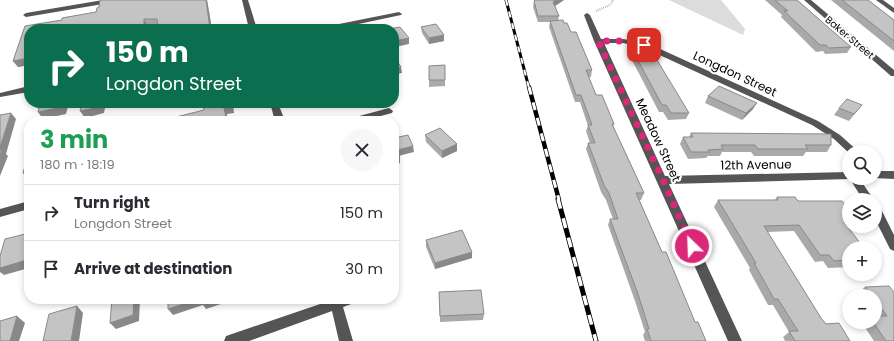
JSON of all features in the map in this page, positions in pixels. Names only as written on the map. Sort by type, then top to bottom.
[{"type":"street","points":[[26,15],[115,0]]},
{"type":"street","points":[[245,0],[252,24]]},
{"type":"street","name":"Baker Street","points":[[807,0],[894,74]]},
{"type":"street","points":[[879,0],[894,11]]},
{"type":"street","points":[[349,24],[399,14]]},
{"type":"street","name":"Meadow Street","points":[[587,15],[735,341]]},
{"type":"street","name":"Longdon Street","points":[[598,41],[623,41],[644,45],[815,123],[837,137],[846,145]]},
{"type":"street","points":[[1,95],[24,90]]},
{"type":"street","points":[[370,116],[389,111]]},
{"type":"street","points":[[882,175],[894,175]]},
{"type":"street","name":"12th Avenue","points":[[663,180],[842,176]]},
{"type":"street","points":[[0,213],[24,206]]},
{"type":"street","points":[[882,222],[894,246]]},
{"type":"street","points":[[231,341],[328,304]]},
{"type":"street","points":[[337,304],[346,341]]},
{"type":"path","points":[[587,15],[610,5],[613,0]]},
{"type":"shaded area","points":[[669,0],[721,0],[745,29],[743,35]]},
{"type":"building","points":[[100,0],[206,0],[209,24],[158,24],[157,19],[144,19],[144,24],[37,24],[96,12],[97,8],[99,7]]},
{"type":"building","points":[[535,0],[556,0],[553,2],[559,16],[538,16]]},
{"type":"building","points":[[775,0],[797,0],[851,47],[829,48],[826,45],[820,45],[784,11],[788,11]]},
{"type":"building","points":[[842,0],[868,0],[894,20],[894,41]]},
{"type":"building","points":[[563,20],[564,23],[567,23],[571,32],[576,32],[592,70],[586,70],[596,95],[602,95],[614,124],[612,124],[644,193],[636,193],[662,252],[666,252],[695,322],[698,322],[706,341],[651,341],[647,329],[649,329],[638,294],[610,219],[618,219],[588,143],[595,143],[588,125],[592,125],[581,95],[576,95],[550,21]]},
{"type":"building","points":[[436,24],[444,35],[429,38],[421,27]]},
{"type":"building","points":[[400,27],[409,38],[399,40]]},
{"type":"building","points":[[24,29],[24,59],[13,61]]},
{"type":"building","points":[[635,55],[654,55],[689,113],[671,113],[666,105],[662,105]]},
{"type":"building","points":[[445,65],[445,80],[429,80],[429,66]]},
{"type":"building","points":[[719,86],[757,103],[746,113],[708,96]]},
{"type":"building","points":[[847,99],[862,105],[854,114],[839,108]]},
{"type":"building","points":[[39,108],[57,108],[38,112]]},
{"type":"building","points":[[81,108],[95,108],[80,111]]},
{"type":"building","points":[[204,108],[224,108],[226,116],[180,116],[204,110]]},
{"type":"building","points":[[11,113],[0,147],[0,115]]},
{"type":"building","points":[[440,128],[457,144],[442,151],[425,135]]},
{"type":"building","points":[[691,133],[831,134],[831,145],[805,145],[808,149],[758,149],[755,145],[721,145],[723,149],[708,150],[710,152],[691,152],[683,137],[693,137]]},
{"type":"building","points":[[408,135],[413,146],[399,150],[399,137]]},
{"type":"building","points":[[777,197],[795,197],[798,201],[842,201],[842,233],[852,233],[859,241],[842,241],[842,260],[834,261],[829,255],[820,255],[799,225],[764,226],[821,318],[826,324],[839,323],[850,341],[795,341],[789,331],[798,331],[778,299],[774,299],[754,263],[756,263],[718,200],[778,200]]},
{"type":"building","points":[[462,230],[472,252],[435,263],[426,240]]},
{"type":"building","points":[[24,234],[24,261],[0,268],[0,256],[5,239]]},
{"type":"building","points":[[889,286],[894,292],[894,341],[886,341],[878,329],[882,329],[882,316],[887,316],[882,309],[882,289],[867,289],[865,287]]},
{"type":"building","points":[[481,290],[484,314],[440,316],[439,292]]},
{"type":"building","points":[[112,304],[134,304],[133,315],[110,323]]},
{"type":"building","points":[[168,304],[184,304],[168,309]]},
{"type":"building","points":[[77,306],[71,341],[43,341],[49,314]]},
{"type":"building","points":[[17,316],[10,341],[0,341],[0,321]]},
{"type":"railway","points":[[506,0],[529,88]]},
{"type":"railway","points":[[529,87],[559,200]]},
{"type":"railway","points":[[558,199],[596,341]]},
{"type":"route","points":[[644,45],[623,41],[598,41],[692,246]]}]
